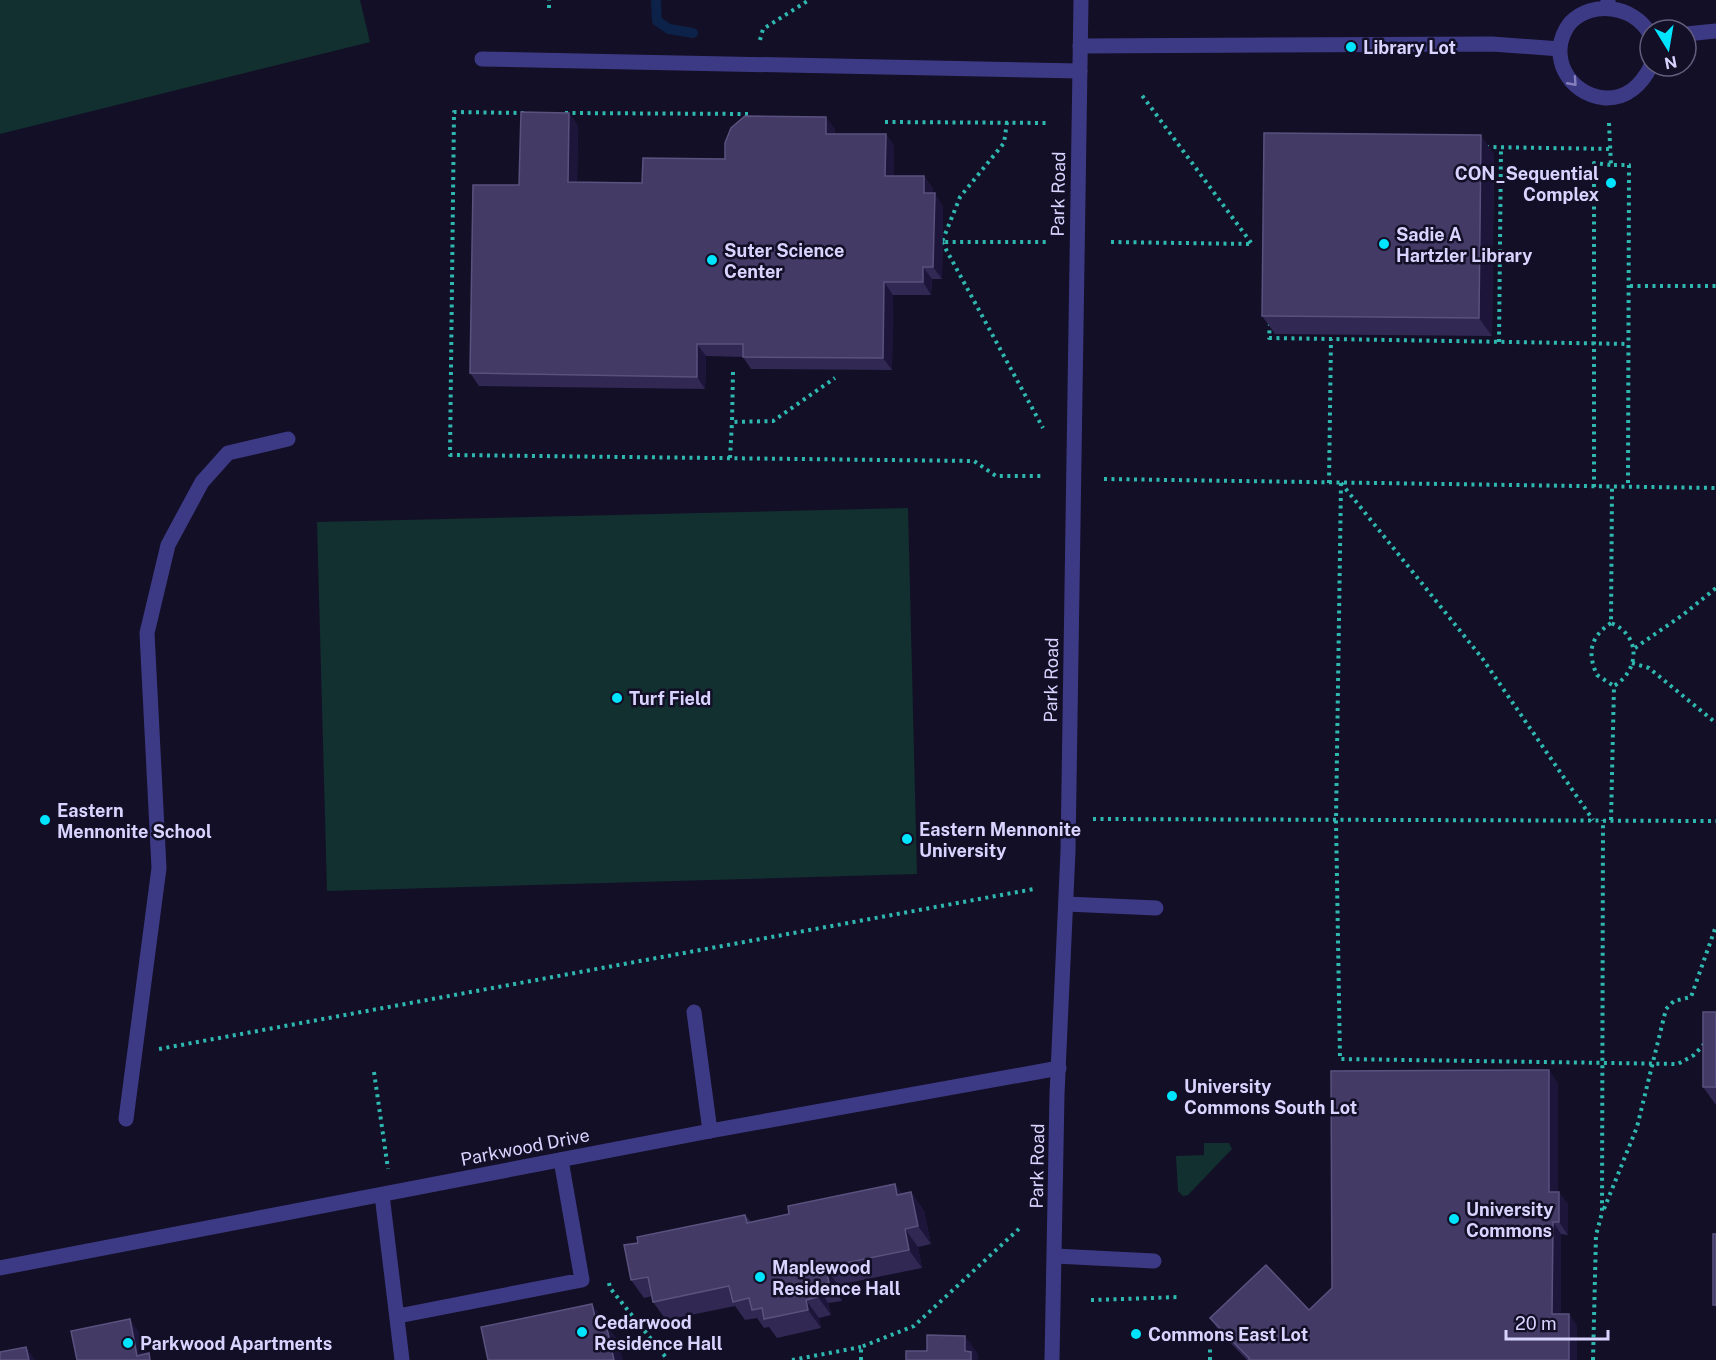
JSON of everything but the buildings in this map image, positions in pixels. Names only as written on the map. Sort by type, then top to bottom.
[{"type":"street","name":"Park Road","points":[[1052,1360],[1068,819],[1081,0]]},
{"type":"street","points":[[1638,19],[1635,15],[1608,2],[1580,13],[1570,22],[1560,49],[1564,70],[1577,88],[1590,95],[1607,98],[1634,89],[1645,78]]},
{"type":"street","points":[[1698,33],[1716,31]]},
{"type":"street","points":[[1080,46],[1492,44],[1560,49]]},
{"type":"street","points":[[483,59],[1080,71]]},
{"type":"street","points":[[126,1119],[159,868],[147,633],[168,545],[202,482],[228,453],[288,439]]},
{"type":"street","points":[[1066,904],[1156,908]]},
{"type":"street","points":[[694,1012],[710,1131]]},
{"type":"street","name":"Parkwood Drive","points":[[0,1268],[710,1131],[1059,1068]]},
{"type":"street","points":[[398,1316],[582,1280],[561,1160]]},
{"type":"street","points":[[387,1194],[402,1360]]},
{"type":"street","points":[[1055,1256],[1154,1261]]},
{"type":"path","points":[[549,0],[549,8]]},
{"type":"path","points":[[755,64],[763,28],[809,0]]},
{"type":"path","points":[[1111,242],[1252,244],[1141,94]]},
{"type":"path","points":[[1607,98],[1611,165]]},
{"type":"path","points":[[525,113],[454,112],[450,455],[974,461],[996,476],[1042,476]]},
{"type":"path","points":[[561,113],[752,114]]},
{"type":"path","points":[[885,122],[1048,123]]},
{"type":"path","points":[[942,242],[960,197],[1004,143],[1007,122]]},
{"type":"path","points":[[1477,146],[1611,149]]},
{"type":"path","points":[[1499,342],[1501,147]]},
{"type":"path","points":[[1594,487],[1594,164],[1629,165],[1628,486]]},
{"type":"path","points":[[942,242],[1047,242]]},
{"type":"path","points":[[942,242],[1043,428]]},
{"type":"path","points":[[1629,286],[1716,286]]},
{"type":"path","points":[[1270,315],[1269,338],[1629,344]]},
{"type":"path","points":[[1329,483],[1331,339]]},
{"type":"path","points":[[730,458],[733,372]]},
{"type":"path","points":[[732,422],[773,421],[835,378]]},
{"type":"path","points":[[1104,479],[1716,488]]},
{"type":"path","points":[[1341,483],[1336,820],[1340,1059],[1678,1064],[1694,1054],[1710,1038]]},
{"type":"path","points":[[1341,483],[1482,657],[1593,820]]},
{"type":"path","points":[[1612,487],[1611,623],[1594,638],[1590,652],[1597,675],[1614,686]]},
{"type":"path","points":[[1614,686],[1622,681],[1632,663],[1635,648],[1684,614],[1716,588]]},
{"type":"path","points":[[1611,623],[1619,626],[1635,648]]},
{"type":"path","points":[[1632,663],[1649,669],[1716,723]]},
{"type":"path","points":[[1611,820],[1614,686]]},
{"type":"path","points":[[1068,819],[1716,821]]},
{"type":"path","points":[[1602,1213],[1604,820]]},
{"type":"path","points":[[135,1053],[1034,889]]},
{"type":"path","points":[[1593,1360],[1596,1235],[1602,1213],[1637,1127],[1655,1065],[1666,1009],[1674,1000],[1691,997],[1716,926]]},
{"type":"path","points":[[374,1072],[387,1194]]},
{"type":"path","points":[[792,1360],[861,1347],[914,1326],[1022,1226]]},
{"type":"path","points":[[608,1277],[610,1288],[668,1360]]},
{"type":"path","points":[[1090,1300],[1180,1297]]},
{"type":"path","points":[[861,1347],[861,1360]]},
{"type":"path","points":[[1210,1348],[1210,1360]]},
{"type":"green space","points":[[0,0],[360,0],[370,42],[0,134]]},
{"type":"green space","name":"Turf Field","points":[[908,508],[917,874],[327,891],[317,522]]},
{"type":"green space","points":[[1204,1143],[1229,1143],[1232,1149],[1188,1195],[1183,1196],[1178,1191],[1176,1156],[1204,1155]]},
{"type":"waterway","points":[[656,0],[657,21],[669,29],[693,33]]},
{"type":"place","name":"Library Lot","points":[[1351,47]]},
{"type":"place","name":"CON_Sequential Complex","points":[[1611,183]]},
{"type":"place","name":"Sadie A Hartzler Library","points":[[1384,244]]},
{"type":"place","name":"Suter Science Center","points":[[712,260]]},
{"type":"place","name":"Turf Field","points":[[617,698]]},
{"type":"place","name":"Eastern Mennonite School","points":[[45,820]]},
{"type":"place","name":"Eastern Mennonite University","points":[[907,839]]},
{"type":"place","name":"University Commons South Lot","points":[[1172,1096]]},
{"type":"place","name":"University Commons","points":[[1454,1219]]},
{"type":"place","name":"Maplewood Residence Hall","points":[[760,1277]]},
{"type":"place","name":"Cedarwood Residence Hall","points":[[582,1332]]},
{"type":"place","name":"Commons East Lot","points":[[1136,1334]]},
{"type":"place","name":"Parkwood Apartments","points":[[128,1343]]}]
